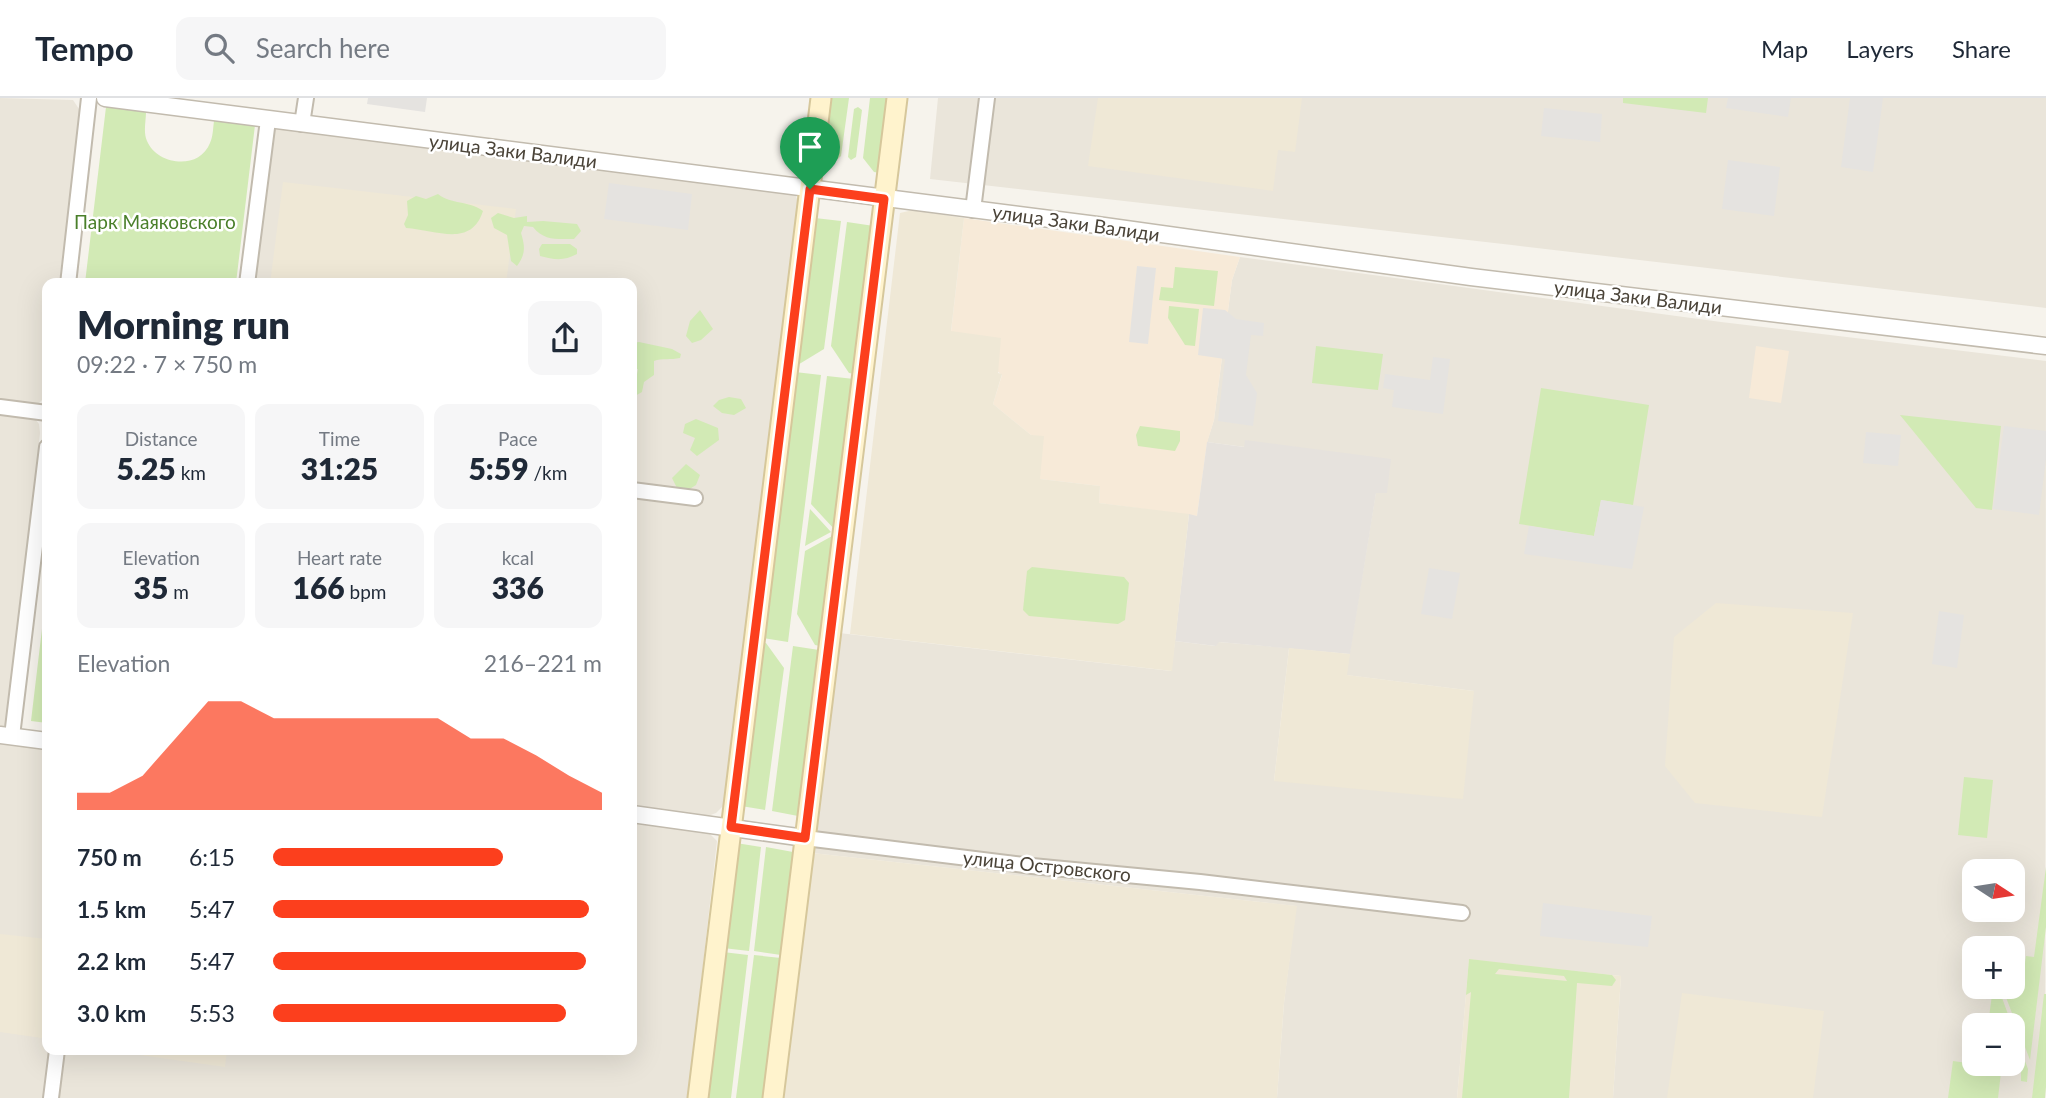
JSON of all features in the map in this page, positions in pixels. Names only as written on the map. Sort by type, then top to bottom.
[{"type":"main road","points":[[698,1098],[821,98]]},
{"type":"main road","points":[[773,1098],[897,98]]},
{"type":"street","points":[[69,278],[89,98]]},
{"type":"street","name":"улица Заки Валиди","points":[[105,98],[179,103],[268,120],[1498,280],[2046,346]]},
{"type":"street","points":[[302,124],[306,98]]},
{"type":"street","points":[[973,210],[987,98]]},
{"type":"street","points":[[248,278],[268,120]]},
{"type":"street","points":[[0,407],[42,412]]},
{"type":"street","points":[[42,482],[6,736],[42,740]]},
{"type":"street","points":[[637,491],[695,498]]},
{"type":"street","name":"улица Островского","points":[[637,815],[805,838],[1462,913]]},
{"type":"street","points":[[51,1098],[56,1055]]},
{"type":"shaded area","points":[[0,98],[73,100],[81,112],[60,278],[42,278],[42,400],[34,408],[0,404]]},
{"type":"shaded area","points":[[368,98],[427,98],[425,112],[367,104]]},
{"type":"shaded area","points":[[938,98],[2046,98],[2046,308],[930,179]]},
{"type":"shaded area","points":[[1098,98],[1302,98],[1295,152],[1278,150],[1273,191],[1088,166]]},
{"type":"shaded area","points":[[1728,98],[1791,98],[1788,117],[1726,108]]},
{"type":"shaded area","points":[[1850,98],[1883,98],[1873,172],[1841,167]]},
{"type":"shaded area","points":[[1544,108],[1602,114],[1600,142],[1541,136]]},
{"type":"shaded area","points":[[271,125],[795,194],[799,204],[723,806],[716,813],[708,816],[637,808],[637,278],[248,278]]},
{"type":"shaded area","points":[[1728,160],[1780,167],[1774,216],[1722,209]]},
{"type":"shaded area","points":[[283,182],[516,209],[507,278],[271,278]]},
{"type":"shaded area","points":[[609,183],[692,194],[688,230],[604,219]]},
{"type":"shaded area","points":[[913,210],[964,218],[951,331],[1001,338],[998,373],[1002,374],[993,404],[1031,435],[1044,436],[1040,479],[1100,486],[1099,503],[1189,514],[1172,671],[850,634],[900,213]]},
{"type":"shaded area","points":[[964,218],[1240,257],[1232,280],[1214,420],[1207,443],[1197,516],[1099,503],[1100,486],[1040,479],[1031,435],[993,404],[1002,375],[951,332]]},
{"type":"shaded area","points":[[1240,257],[1721,322],[2046,361],[2045,1098],[1613,1098],[1621,976],[1469,960],[1457,1098],[1277,1098],[1284,1003],[1296,906],[812,853],[839,633],[1171,671],[1175,641],[1215,646],[1218,642],[1289,648],[1274,781],[1474,691],[1346,675],[1376,492],[1245,440],[1245,447],[1207,442],[1214,420],[1232,280]]},
{"type":"shaded area","points":[[1137,266],[1156,268],[1148,344],[1129,342]]},
{"type":"shaded area","points":[[1203,308],[1225,310],[1236,319],[1264,323],[1263,336],[1251,335],[1246,375],[1257,393],[1253,426],[1218,421],[1225,359],[1198,355]]},
{"type":"shaded area","points":[[1756,346],[1789,351],[1781,403],[1749,398]]},
{"type":"shaded area","points":[[1433,357],[1450,359],[1443,414],[1392,407],[1394,390],[1383,388],[1385,374],[1430,380]]},
{"type":"shaded area","points":[[0,411],[32,415],[39,424],[40,433],[9,713],[3,729],[0,728]]},
{"type":"shaded area","points":[[2004,426],[2046,431],[2046,459],[2039,515],[1993,509]]},
{"type":"shaded area","points":[[1866,432],[1901,435],[1898,466],[1863,463]]},
{"type":"shaded area","points":[[1245,440],[1391,459],[1387,493],[1376,493],[1350,654],[1219,642],[1216,646],[1175,641],[1189,514],[1197,516],[1207,442],[1244,447]]},
{"type":"shaded area","points":[[1601,500],[1644,507],[1632,569],[1524,554],[1529,526],[1594,536]]},
{"type":"shaded area","points":[[1429,568],[1460,573],[1452,619],[1421,614]]},
{"type":"shaded area","points":[[1716,603],[1853,613],[1822,817],[1695,803],[1665,766],[1674,637]]},
{"type":"shaded area","points":[[1939,611],[1964,615],[1957,668],[1932,664]]},
{"type":"shaded area","points":[[1289,648],[1350,654],[1347,675],[1474,691],[1463,799],[1274,781]]},
{"type":"shaded area","points":[[0,743],[42,748],[42,1055],[50,1055],[45,1098],[0,1098]]},
{"type":"shaded area","points":[[637,822],[707,831],[717,841],[688,1098],[57,1098],[61,1055],[637,1055]]},
{"type":"shaded area","points":[[812,853],[1297,906],[1284,1003],[1277,1098],[777,1098]]},
{"type":"shaded area","points":[[1543,903],[1652,916],[1648,947],[1540,936]]},
{"type":"shaded area","points":[[0,934],[42,938],[42,1038],[0,1032]]},
{"type":"shaded area","points":[[1469,959],[1621,976],[1613,1098],[1457,1098]]},
{"type":"shaded area","points":[[1682,993],[1824,1011],[1813,1098],[1667,1098]]},
{"type":"shaded area","points":[[140,1055],[226,1055],[225,1067]]},
{"type":"green space","points":[[830,98],[849,98],[841,156],[829,167],[822,167]]},
{"type":"green space","points":[[870,98],[889,98],[880,173],[874,172],[863,158]]},
{"type":"green space","points":[[1623,98],[1708,98],[1706,113],[1623,103]]},
{"type":"green space","name":"Парк Маяковского","points":[[106,107],[146,112],[145,134],[152,149],[168,160],[178,162],[197,158],[205,152],[211,141],[214,121],[255,125],[237,278],[86,278]]},
{"type":"green space","points":[[858,107],[862,110],[856,157],[851,160],[848,157],[854,109]]},
{"type":"green space","points":[[438,194],[483,211],[478,222],[470,230],[452,234],[406,228],[404,224],[408,215],[407,201],[416,196],[426,199]]},
{"type":"green space","points":[[498,213],[514,218],[527,216],[527,222],[577,224],[581,231],[574,239],[556,239],[542,235],[533,227],[524,226],[521,233],[523,254],[517,266],[511,261],[507,235],[494,228],[491,218]]},
{"type":"green space","points":[[815,218],[841,221],[824,349],[796,366]]},
{"type":"green space","points":[[847,222],[874,226],[855,374],[849,373],[831,346]]},
{"type":"green space","points":[[542,244],[570,244],[577,249],[577,254],[559,259],[540,256],[539,249]]},
{"type":"green space","points":[[1175,267],[1218,271],[1214,306],[1159,300],[1161,287],[1173,288]]},
{"type":"green space","points":[[1169,306],[1199,309],[1195,346],[1185,345],[1168,318]]},
{"type":"green space","points":[[700,310],[713,329],[701,340],[692,343],[686,336],[690,321]]},
{"type":"green space","points":[[637,342],[672,349],[681,354],[680,358],[654,361],[654,375],[644,382],[642,392],[637,395],[638,369]]},
{"type":"green space","points":[[1316,346],[1383,354],[1378,390],[1312,383]]},
{"type":"green space","points":[[795,372],[821,375],[788,642],[763,638]]},
{"type":"green space","points":[[827,376],[854,379],[835,530],[811,504]]},
{"type":"green space","points":[[1541,388],[1649,405],[1633,505],[1601,500],[1594,536],[1519,524]]},
{"type":"green space","points":[[729,397],[741,399],[746,408],[734,415],[722,413],[713,406],[719,400]]},
{"type":"green space","points":[[1900,415],[2001,426],[1992,510],[1976,508]]},
{"type":"green space","points":[[696,419],[718,428],[719,440],[697,456],[690,450],[695,438],[683,433],[685,424]]},
{"type":"green space","points":[[1140,426],[1180,431],[1180,441],[1175,451],[1138,446],[1136,435]]},
{"type":"green space","points":[[686,464],[700,475],[696,485],[688,490],[677,488],[672,478]]},
{"type":"green space","points":[[810,509],[831,532],[805,546]]},
{"type":"green space","points":[[834,535],[820,646],[815,645],[797,614],[805,551]]},
{"type":"green space","points":[[1032,567],[1124,577],[1129,583],[1125,620],[1118,624],[1029,616],[1023,610],[1027,571]]},
{"type":"green space","points":[[42,629],[42,722],[31,721]]},
{"type":"green space","points":[[763,643],[766,643],[784,668],[765,810],[741,806]]},
{"type":"green space","points":[[793,646],[819,650],[798,816],[772,811]]},
{"type":"green space","points":[[1964,777],[1993,780],[1987,838],[1958,835]]},
{"type":"green space","points":[[736,843],[761,847],[749,951],[723,948]]},
{"type":"green space","points":[[766,847],[793,852],[781,955],[754,951]]},
{"type":"green space","points":[[2046,867],[2046,927],[2030,1060],[2025,1047],[2025,1013],[2012,1013],[2007,999],[2025,999],[2026,956],[2034,957]]},
{"type":"green space","points":[[723,952],[748,955],[731,1098],[706,1098]]},
{"type":"green space","points":[[754,955],[781,958],[764,1098],[736,1098]]},
{"type":"green space","points":[[1469,959],[1612,975],[1616,980],[1612,986],[1577,983],[1569,1098],[1462,1098],[1471,992],[1466,995]],"holes":[[[1499,969],[1564,976],[1567,981],[1495,974]]]},
{"type":"green space","points":[[2044,994],[2045,1098],[2032,1098]]},
{"type":"green space","points":[[1991,999],[2002,999],[2008,1013],[1990,1013]]},
{"type":"green space","points":[[1953,1061],[1962,1062],[1962,1076],[2001,1076],[1998,1098],[1948,1098]]},
{"type":"green space","points":[[2025,1061],[2028,1069],[2027,1082],[2021,1081],[2021,1076],[2025,1076]]},
{"type":"route","points":[[810,189],[884,199],[805,838],[731,827],[810,189]]}]
